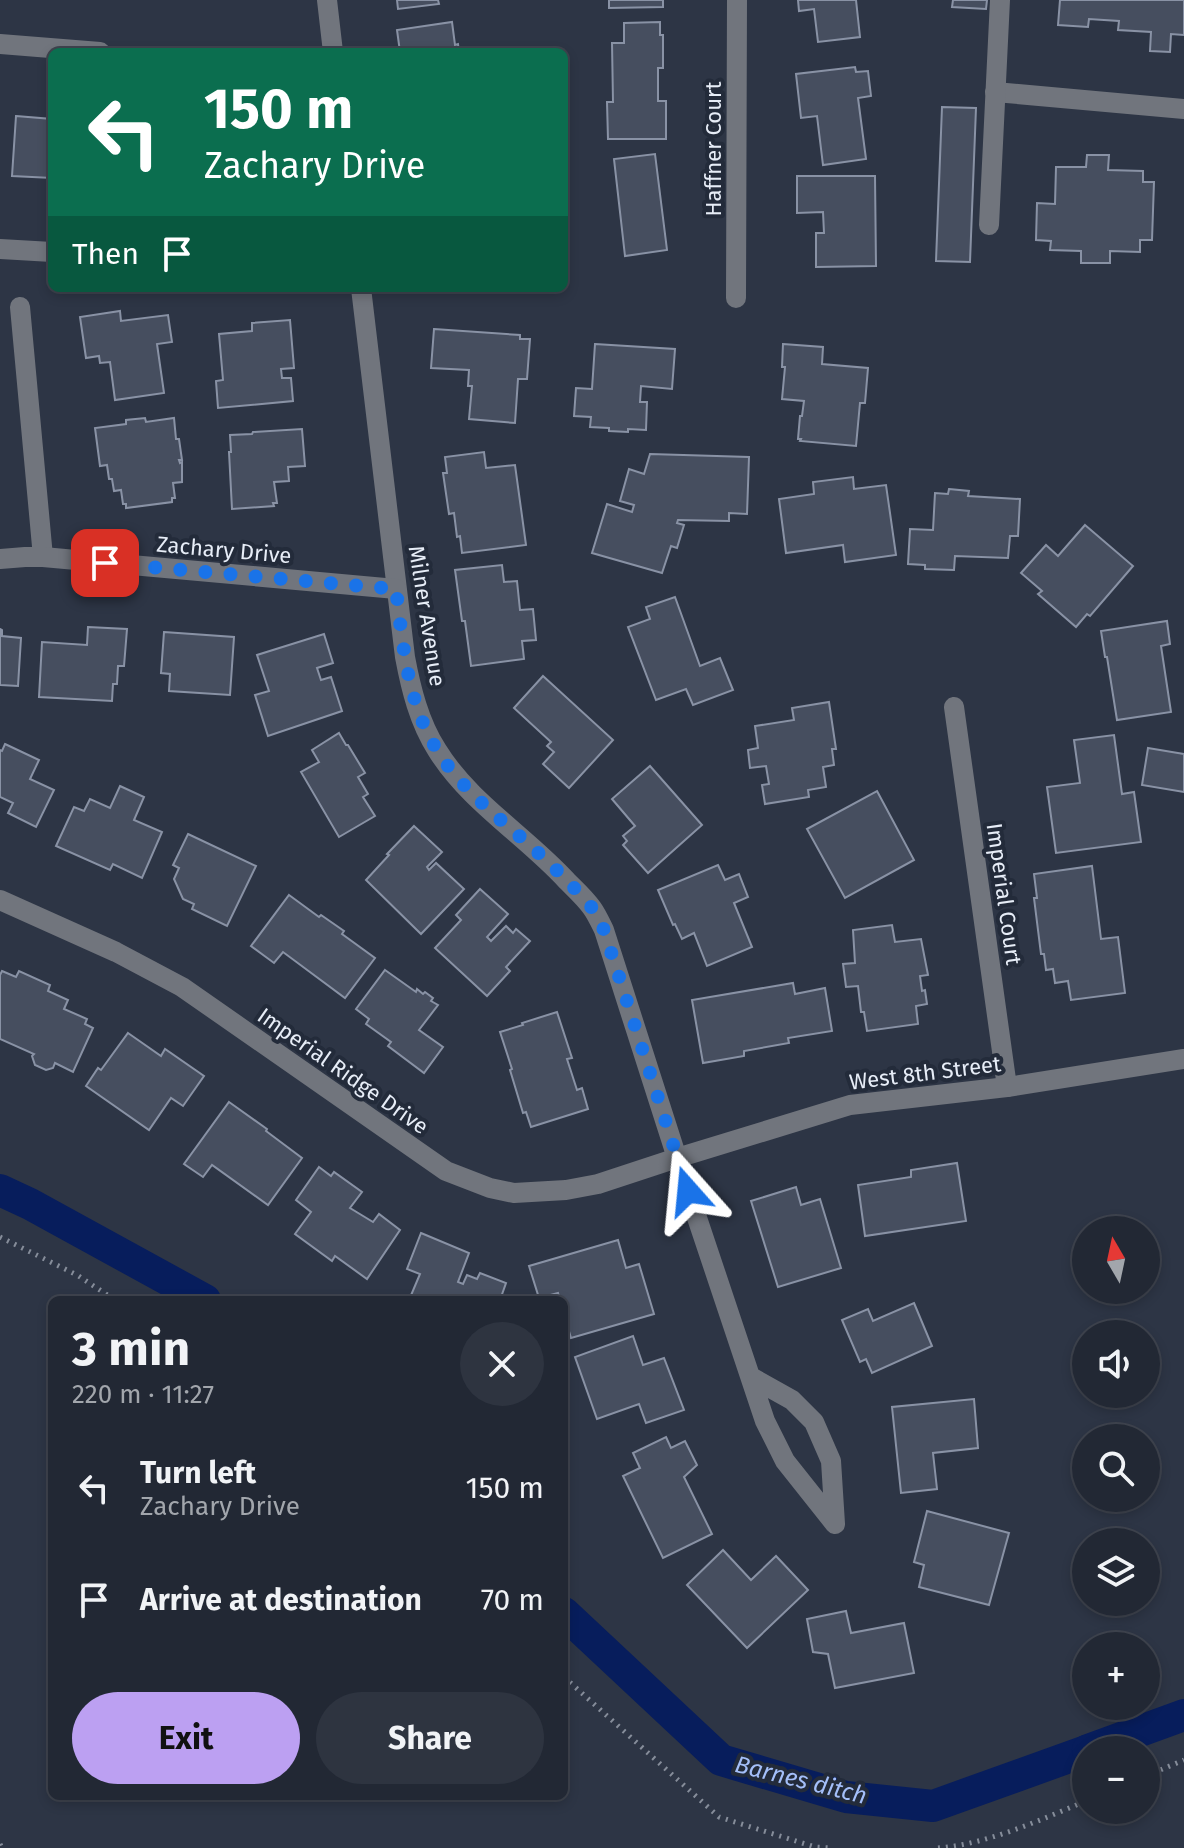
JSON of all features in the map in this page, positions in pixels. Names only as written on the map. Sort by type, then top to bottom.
[{"type":"street","points":[[327,0],[333,48]]},
{"type":"street","name":"Haffner Court","points":[[736,298],[737,0]]},
{"type":"street","points":[[989,225],[1000,0]]},
{"type":"street","points":[[0,44],[50,48]]},
{"type":"street","points":[[995,92],[1184,109]]},
{"type":"street","points":[[0,249],[48,252]]},
{"type":"street","name":"Milner Avenue","points":[[361,292],[405,657],[411,688],[424,724],[436,749],[468,789],[548,860],[591,906],[604,930],[765,1421],[785,1461],[835,1524],[831,1461],[814,1422],[792,1400],[751,1377]]},
{"type":"street","points":[[20,307],[43,557]]},
{"type":"street","name":"Zachary Drive","points":[[0,559],[43,557],[396,589]]},
{"type":"street","name":"Imperial Court","points":[[954,707],[1007,1087]]},
{"type":"street","name":"Imperial Ridge Drive","points":[[0,900],[116,952],[182,987],[424,1157],[466,1180],[514,1193],[566,1190],[598,1184],[677,1158]]},
{"type":"street","name":"West 8th Street","points":[[677,1158],[850,1105],[1007,1087],[1184,1059]]},
{"type":"path","points":[[0,1237],[77,1275],[109,1296]]},
{"type":"path","points":[[568,1681],[719,1817],[815,1847],[830,1848]]},
{"type":"path","points":[[1160,1770],[1184,1760]]},
{"type":"path","points":[[938,1848],[959,1846],[1072,1807]]},
{"type":"building","points":[[397,0],[438,0],[439,4],[398,9]]},
{"type":"building","points":[[609,0],[663,0],[663,7],[609,8]]},
{"type":"building","points":[[798,0],[856,0],[860,37],[818,42],[814,9],[799,11]]},
{"type":"building","points":[[953,0],[987,0],[986,9],[952,7]]},
{"type":"building","points":[[1060,0],[1184,0],[1184,35],[1171,34],[1170,52],[1150,51],[1151,32],[1118,30],[1119,21],[1089,19],[1088,27],[1058,25]]},
{"type":"building","points":[[452,22],[455,45],[458,44],[458,48],[399,48],[397,30]]},
{"type":"building","points":[[660,22],[663,68],[658,68],[658,101],[666,101],[666,139],[608,139],[607,102],[613,102],[612,43],[624,43],[624,23]]},
{"type":"building","points":[[855,67],[856,72],[868,71],[871,96],[858,98],[866,159],[823,165],[817,116],[801,118],[796,74]]},
{"type":"building","points":[[942,107],[976,108],[970,262],[936,261]]},
{"type":"building","points":[[16,116],[48,119],[48,178],[12,176]]},
{"type":"building","points":[[655,154],[667,250],[625,256],[614,159]]},
{"type":"building","points":[[1087,155],[1109,155],[1108,170],[1143,171],[1143,182],[1154,182],[1152,240],[1140,240],[1140,252],[1110,251],[1110,263],[1081,263],[1081,251],[1050,250],[1051,241],[1036,240],[1037,203],[1055,204],[1056,167],[1086,167]]},
{"type":"building","points":[[797,176],[875,176],[876,266],[816,267],[816,233],[824,233],[823,212],[797,213]]},
{"type":"building","points":[[120,311],[121,321],[168,315],[172,342],[157,344],[164,393],[115,400],[110,362],[100,363],[99,356],[86,358],[80,317]]},
{"type":"building","points":[[290,320],[294,368],[281,369],[282,378],[291,378],[293,401],[218,408],[216,381],[223,380],[219,334],[252,331],[252,323]]},
{"type":"building","points":[[434,329],[520,335],[520,339],[530,339],[527,379],[518,379],[515,423],[469,419],[472,386],[468,386],[469,370],[431,368]]},
{"type":"building","points":[[595,344],[675,349],[672,389],[641,386],[640,402],[647,402],[646,430],[609,431],[609,428],[590,427],[591,417],[574,416],[576,388],[592,389]]},
{"type":"building","points":[[783,344],[823,347],[822,364],[868,368],[865,403],[860,403],[856,446],[798,439],[804,401],[782,399],[785,367],[782,367]]},
{"type":"building","points":[[145,418],[146,422],[174,418],[182,460],[179,460],[182,462],[182,482],[173,483],[175,498],[172,502],[126,508],[121,490],[114,491],[107,465],[100,466],[95,428]]},
{"type":"building","points":[[302,429],[305,466],[288,467],[289,481],[274,482],[277,503],[273,503],[274,506],[232,509],[230,435]]},
{"type":"building","points":[[484,452],[486,468],[515,465],[526,545],[462,553],[454,513],[449,514],[443,473],[447,473],[445,457]]},
{"type":"building","points":[[650,454],[749,457],[747,514],[729,513],[729,521],[678,520],[677,523],[684,525],[677,548],[671,546],[662,573],[592,553],[607,504],[632,512],[634,505],[620,501],[629,469],[644,474]]},
{"type":"building","points":[[853,477],[854,489],[886,485],[896,555],[845,562],[843,545],[786,553],[779,499],[814,494],[813,482]]},
{"type":"building","points":[[949,489],[969,491],[968,496],[1020,499],[1018,536],[1010,536],[1008,558],[955,556],[954,570],[925,569],[925,565],[908,564],[910,529],[933,530],[935,493],[948,494]]},
{"type":"building","points":[[1085,525],[1133,566],[1090,616],[1087,614],[1076,627],[1038,594],[1042,591],[1021,573],[1046,545],[1058,556]]},
{"type":"building","points":[[502,565],[504,582],[517,581],[520,610],[533,609],[536,640],[522,641],[524,659],[471,666],[455,570]]},
{"type":"building","points":[[675,597],[700,666],[720,658],[733,690],[693,705],[686,689],[656,700],[628,627],[650,619],[646,607]]},
{"type":"building","points":[[1167,621],[1170,644],[1161,646],[1171,712],[1117,720],[1101,631]]},
{"type":"building","points":[[88,627],[127,629],[124,666],[118,666],[112,701],[39,697],[42,642],[87,645]]},
{"type":"building","points":[[0,629],[2,636],[21,638],[18,686],[0,685]]},
{"type":"building","points":[[164,632],[234,637],[230,695],[169,691],[170,674],[161,673]]},
{"type":"building","points":[[324,634],[333,663],[317,668],[321,680],[331,677],[342,711],[268,736],[255,695],[269,691],[257,655]]},
{"type":"building","points":[[543,676],[613,740],[569,788],[543,764],[554,752],[547,746],[551,742],[514,708]]},
{"type":"building","points":[[829,702],[836,749],[832,749],[834,765],[823,767],[826,787],[808,790],[809,797],[765,804],[762,785],[769,784],[766,766],[750,768],[748,750],[758,748],[755,726],[794,720],[792,708]]},
{"type":"building","points":[[339,733],[365,773],[358,777],[368,794],[363,797],[375,816],[339,837],[301,772],[319,762],[312,750]]},
{"type":"building","points":[[1114,735],[1122,794],[1134,792],[1141,842],[1056,853],[1047,787],[1080,783],[1074,740]]},
{"type":"building","points":[[5,744],[39,760],[30,779],[54,790],[36,827],[8,813],[13,803],[0,797],[0,750]]},
{"type":"building","points":[[1148,748],[1184,754],[1184,792],[1142,785]]},
{"type":"building","points":[[650,766],[702,825],[648,873],[623,845],[627,841],[623,836],[635,826],[612,799]]},
{"type":"building","points":[[120,786],[144,797],[134,820],[162,832],[142,878],[113,864],[110,870],[56,846],[74,807],[84,811],[90,799],[110,808]]},
{"type":"building","points":[[877,791],[914,860],[845,898],[807,829]]},
{"type":"building","points":[[414,826],[442,852],[427,867],[429,870],[436,863],[464,889],[421,934],[366,880]]},
{"type":"building","points":[[188,834],[256,866],[227,926],[192,909],[194,904],[183,899],[174,879],[179,868],[173,865]]},
{"type":"building","points":[[718,865],[725,880],[739,874],[748,897],[734,903],[752,947],[707,966],[694,933],[682,939],[658,890]]},
{"type":"building","points":[[1092,866],[1101,939],[1118,937],[1125,993],[1071,1000],[1068,981],[1055,983],[1053,969],[1046,970],[1044,954],[1041,954],[1034,874]]},
{"type":"building","points":[[480,889],[508,914],[487,937],[491,941],[506,926],[513,933],[516,929],[530,941],[506,967],[510,971],[487,996],[435,948],[461,920],[456,915]]},
{"type":"building","points":[[289,895],[344,931],[342,934],[375,958],[345,998],[283,952],[274,963],[251,946]]},
{"type":"building","points":[[892,925],[895,942],[921,939],[928,975],[920,976],[927,1004],[916,1006],[918,1024],[867,1031],[858,986],[846,987],[843,964],[855,963],[853,930]]},
{"type":"building","points":[[385,970],[416,992],[417,989],[423,994],[425,992],[438,1005],[419,1030],[443,1047],[424,1073],[388,1046],[391,1042],[366,1024],[369,1019],[356,1009]]},
{"type":"building","points":[[2,971],[16,977],[19,971],[50,985],[48,991],[68,1000],[64,1009],[87,1019],[85,1024],[93,1028],[73,1072],[55,1063],[53,1068],[46,1070],[35,1065],[34,1054],[0,1039]]},
{"type":"building","points":[[793,983],[795,994],[825,988],[832,1031],[788,1038],[789,1043],[744,1051],[744,1056],[703,1063],[692,1000]]},
{"type":"building","points":[[557,1012],[572,1058],[567,1059],[577,1090],[582,1088],[588,1109],[531,1127],[526,1112],[523,1113],[500,1032]]},
{"type":"building","points":[[128,1033],[161,1056],[165,1049],[204,1076],[183,1106],[171,1098],[149,1130],[86,1086]]},
{"type":"building","points":[[229,1102],[302,1158],[268,1205],[212,1165],[203,1177],[184,1164]]},
{"type":"building","points":[[957,1163],[966,1221],[865,1236],[858,1185],[911,1177],[911,1170]]},
{"type":"building","points":[[319,1167],[331,1176],[334,1172],[362,1192],[350,1208],[373,1222],[379,1214],[400,1230],[367,1279],[335,1256],[332,1261],[295,1234],[311,1212],[296,1200]]},
{"type":"building","points":[[796,1187],[801,1205],[820,1199],[841,1268],[778,1287],[751,1201]]},
{"type":"building","points":[[421,1233],[469,1253],[458,1282],[463,1284],[467,1275],[477,1279],[480,1273],[506,1283],[501,1296],[411,1296],[420,1274],[407,1269]]},
{"type":"building","points":[[618,1240],[626,1268],[639,1264],[654,1314],[571,1338],[568,1296],[559,1296],[558,1293],[538,1296],[529,1266]]},
{"type":"building","points":[[914,1303],[932,1346],[872,1373],[866,1359],[860,1362],[842,1320],[868,1309],[873,1321]]},
{"type":"building","points":[[633,1336],[643,1365],[664,1358],[684,1410],[646,1423],[639,1404],[597,1419],[575,1357]]},
{"type":"building","points":[[974,1399],[978,1448],[933,1453],[937,1489],[901,1493],[892,1407]]},
{"type":"building","points":[[666,1437],[671,1448],[685,1441],[697,1465],[684,1477],[712,1534],[663,1558],[623,1476],[640,1468],[633,1453]]},
{"type":"building","points":[[927,1511],[1009,1533],[989,1605],[919,1587],[924,1565],[914,1562]]},
{"type":"building","points":[[723,1550],[751,1580],[776,1556],[808,1590],[747,1648],[687,1585]]},
{"type":"building","points":[[846,1611],[851,1633],[904,1623],[914,1673],[835,1688],[828,1654],[813,1652],[807,1619]]},
{"type":"waterway","name":"Barnes ditch","points":[[0,1190],[198,1296]]},
{"type":"waterway","name":"Barnes ditch","points":[[568,1617],[721,1760],[846,1797],[933,1806],[1072,1756]]},
{"type":"waterway","name":"Barnes ditch","points":[[1126,1736],[1184,1715]]},
{"type":"route","points":[[105,563],[396,589],[411,688],[436,749],[468,789],[548,860],[591,906],[604,930],[688,1191]]}]
